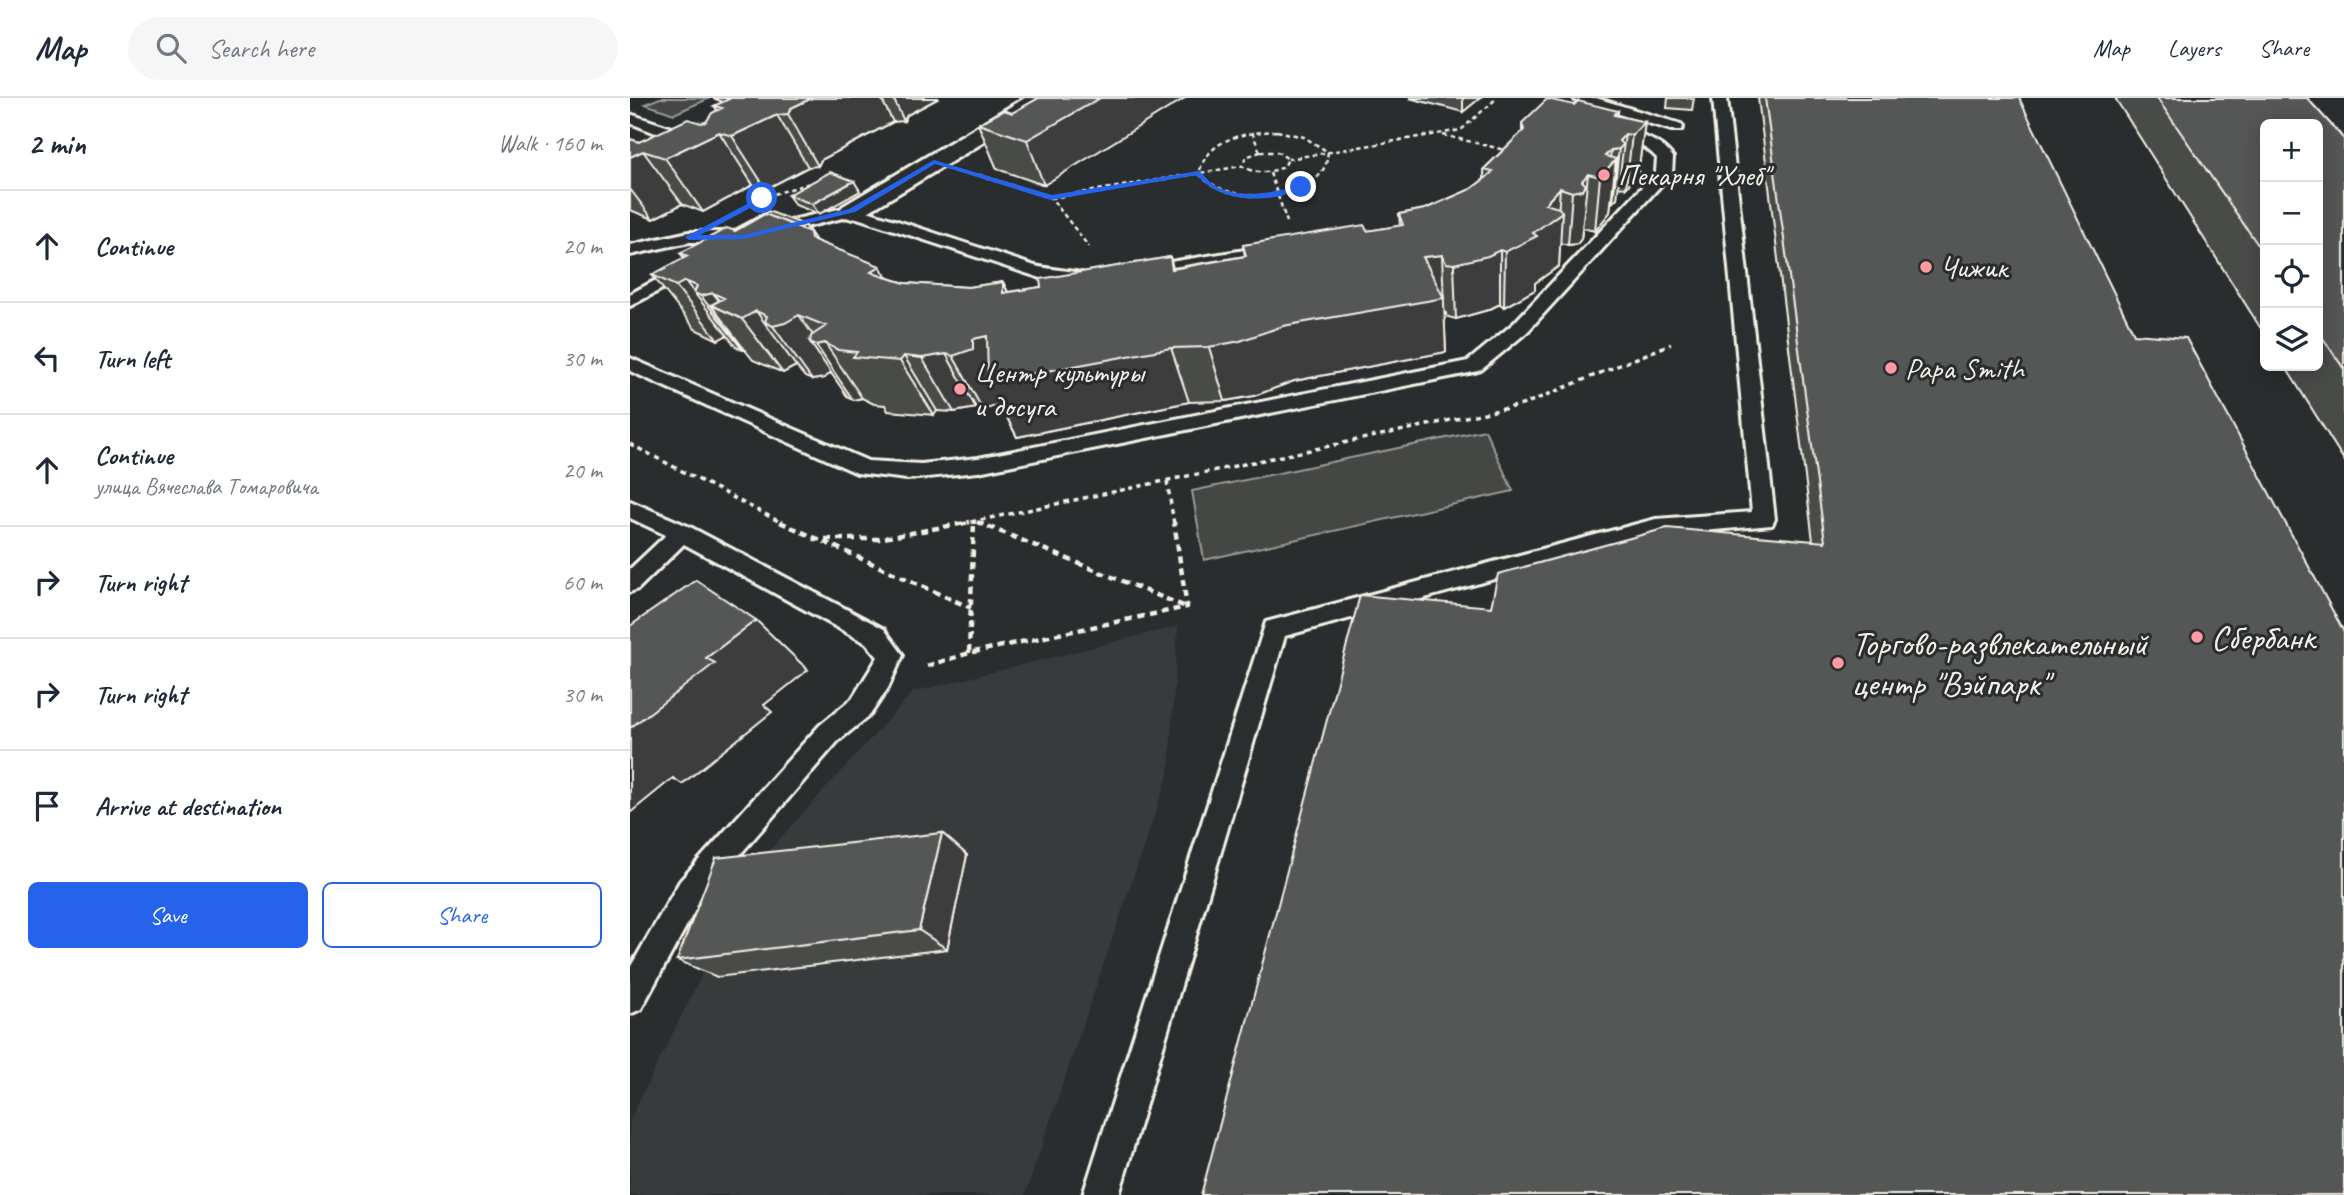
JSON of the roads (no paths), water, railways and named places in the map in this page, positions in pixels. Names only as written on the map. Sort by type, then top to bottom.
[{"type":"street","points":[[852,211],[1041,98]]},
{"type":"lane","points":[[1581,98],[1676,127]]},
{"type":"lane","points":[[1101,1195],[1275,629],[1656,527],[1763,519],[1720,98]]},
{"type":"lane","points":[[630,118],[677,134],[711,131]]},
{"type":"lane","points":[[630,364],[864,468],[891,472],[948,471],[1474,366],[1520,328],[1664,173],[1665,157],[1659,148],[1647,142],[1598,130]]},
{"type":"lane","points":[[630,250],[689,237],[743,237],[852,211],[1043,273],[1081,278],[1118,275],[1296,246]]},
{"type":"lane","points":[[630,301],[743,237]]},
{"type":"lane","points":[[630,509],[682,533],[875,636],[891,655],[879,681],[861,707],[829,733],[690,891],[630,998]]},
{"type":"lane","points":[[630,583],[682,533]]},
{"type":"place","name":"Пекарня \"Хлеб\"","points":[[1604,175]]},
{"type":"place","name":"Чижик","points":[[1926,267]]},
{"type":"place","name":"Papa Smith","points":[[1891,368]]},
{"type":"place","name":"Центр культуры и досуга","points":[[960,389]]},
{"type":"place","name":"Сбербанк","points":[[2197,637]]},
{"type":"place","name":"Торгово-развлекательный центр \"Вэйпарк\"","points":[[1838,663]]}]
